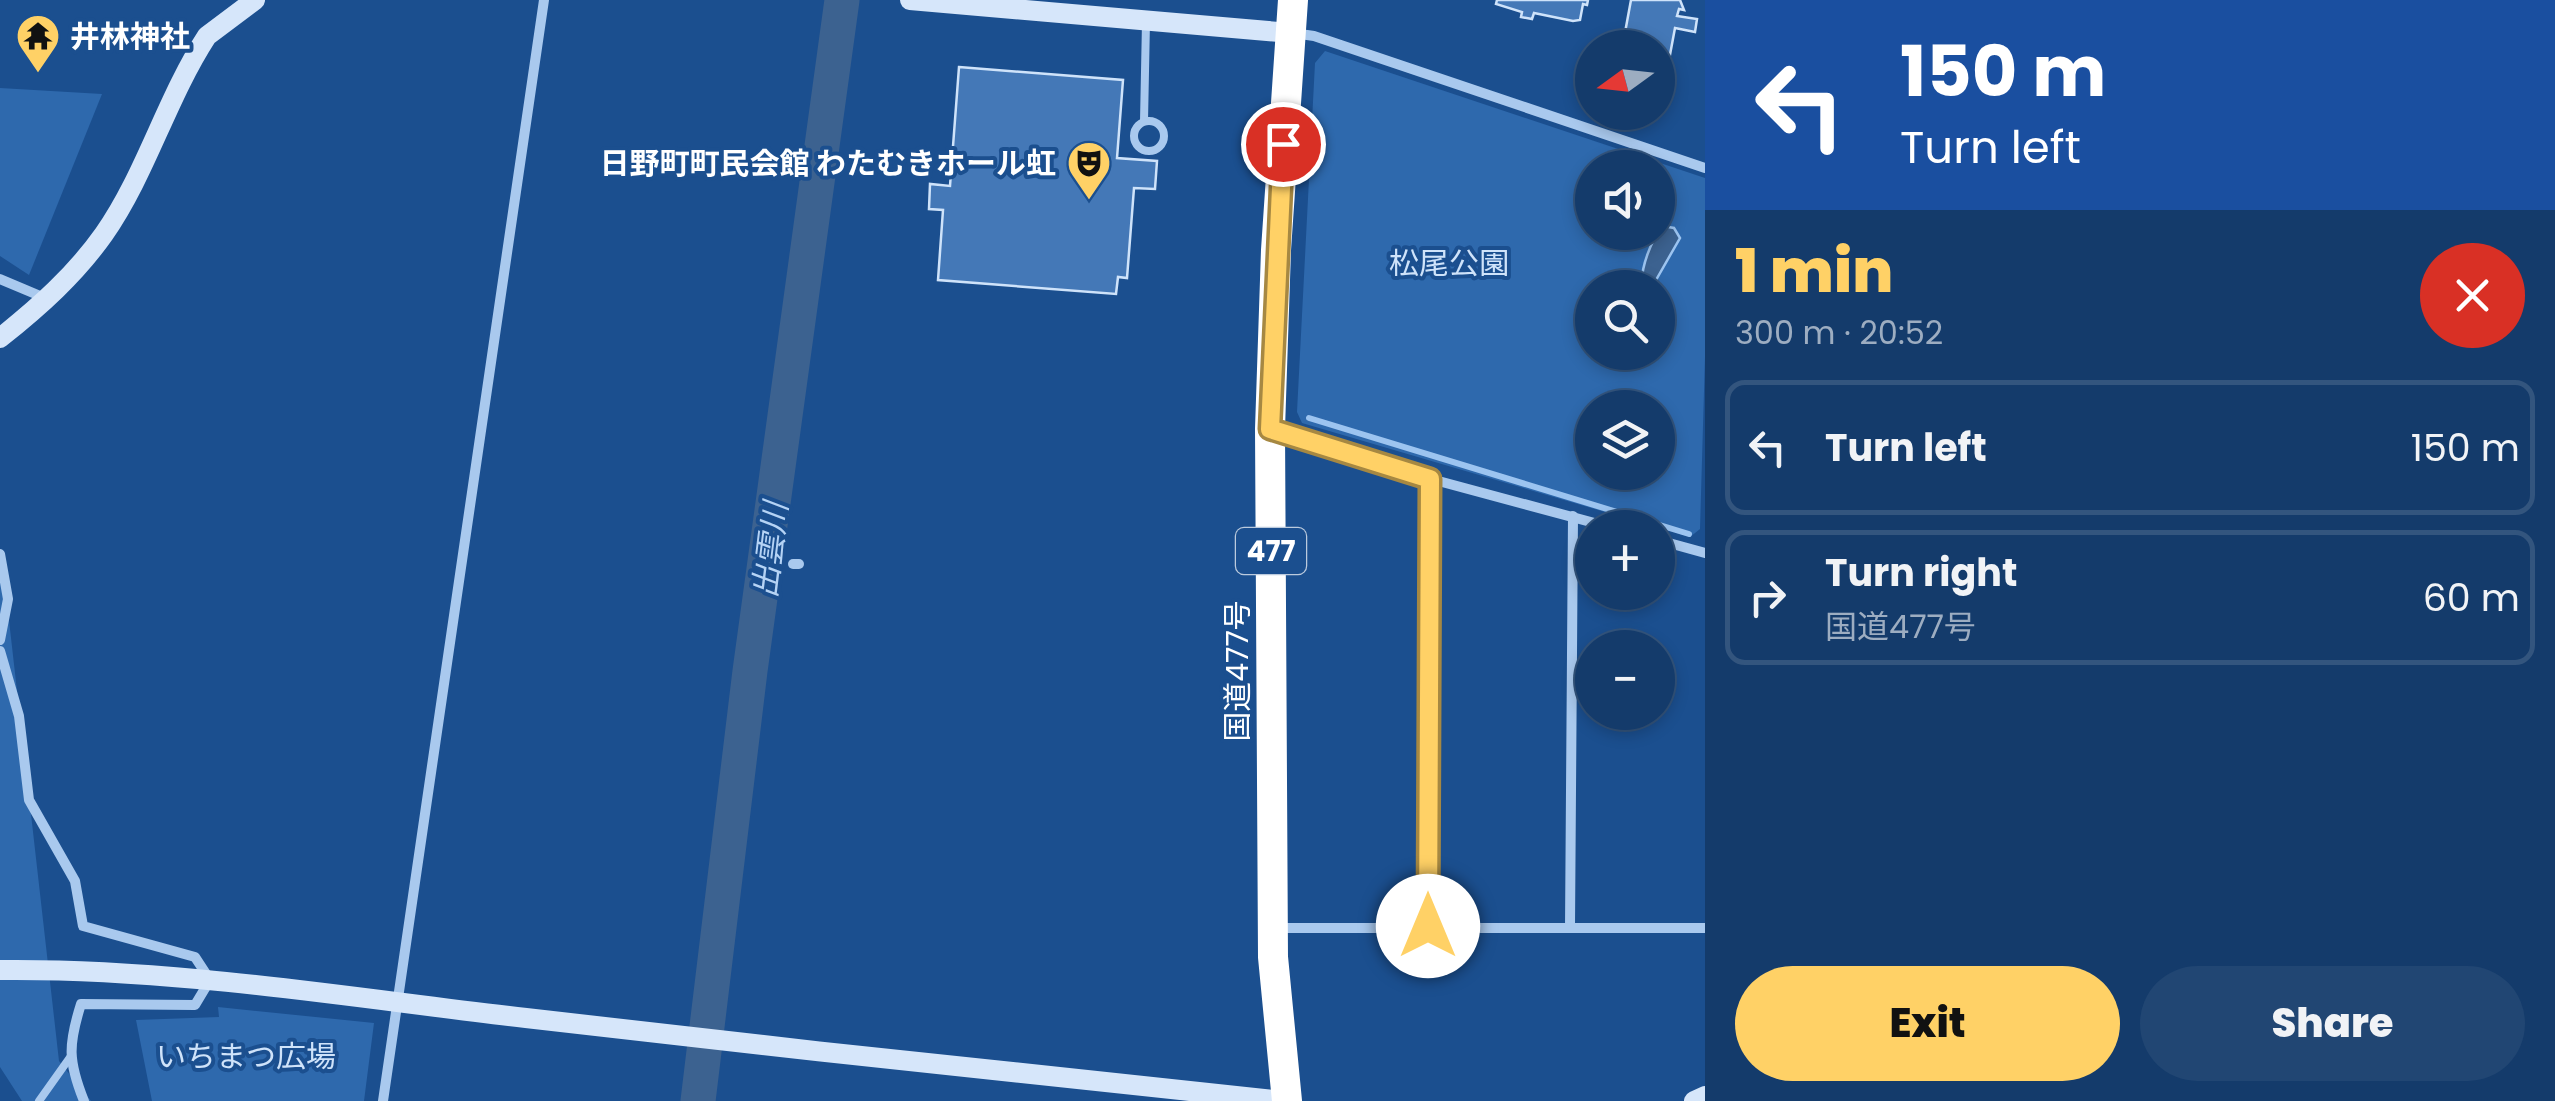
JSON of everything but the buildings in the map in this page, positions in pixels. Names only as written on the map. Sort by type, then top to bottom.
[{"type":"highway","name":"国道477号","points":[[1285,1101],[1273,957],[1270,429],[1276,250],[1293,0]]},
{"type":"street","points":[[0,338],[48,299],[105,232],[128,192],[180,77],[207,36],[255,0]]},
{"type":"street","points":[[383,1101],[544,0]]},
{"type":"street","points":[[910,0],[1314,36],[1705,168]]},
{"type":"street","points":[[0,279],[48,299]]},
{"type":"street","points":[[1270,429],[1430,479],[1573,516],[1570,928]]},
{"type":"street","points":[[1428,926],[1430,479]]},
{"type":"street","points":[[1675,545],[1705,553]]},
{"type":"street","points":[[0,554],[8,599],[0,640]]},
{"type":"street","points":[[0,651],[19,716],[29,800],[75,881],[83,926],[196,957],[210,980]]},
{"type":"street","points":[[1274,928],[1705,928]]},
{"type":"street","points":[[0,970],[79,970],[210,980],[1285,1101]]},
{"type":"street","points":[[84,1101],[72,1072],[70,1041],[81,1004],[195,1004],[210,980]]},
{"type":"street","points":[[1694,1101],[1705,1096]]},
{"type":"lane","points":[[1144,121],[1154,121],[1162,127],[1163,142],[1156,149],[1141,149],[1134,132],[1144,121],[1146,22]]},
{"type":"lane","points":[[38,1101],[71,1056]]},
{"type":"green space","name":"松尾公園","points":[[1325,51],[1621,150],[1575,150],[1575,250],[1675,250],[1675,168],[1705,178],[1700,529],[1690,537],[1675,533],[1675,510],[1598,510],[1302,423],[1297,412],[1315,63]]},
{"type":"green space","points":[[0,88],[102,94],[29,275],[0,256]]},
{"type":"green space","points":[[0,582],[5,585],[59,1061],[91,1101],[22,1101],[0,1067]]},
{"type":"green space","name":"いちまつ広場","points":[[218,1007],[374,1023],[364,1101],[152,1101],[136,1020],[219,1017]]},
{"type":"shaded area","points":[[1650,250],[1673,250],[1662,270],[1643,270]]},
{"type":"waterway","name":"出雲川","points":[[698,1101],[750,671],[842,0]]},
{"type":"waterway","points":[[1309,418],[1689,534]]},
{"type":"place","name":"井林神社","points":[[38,74]]},
{"type":"place","name":"日野町町民会館 わたむきホール虹","points":[[1089,201]]},
{"type":"route","points":[[1283,144],[1270,429],[1430,479],[1428,926]]}]
